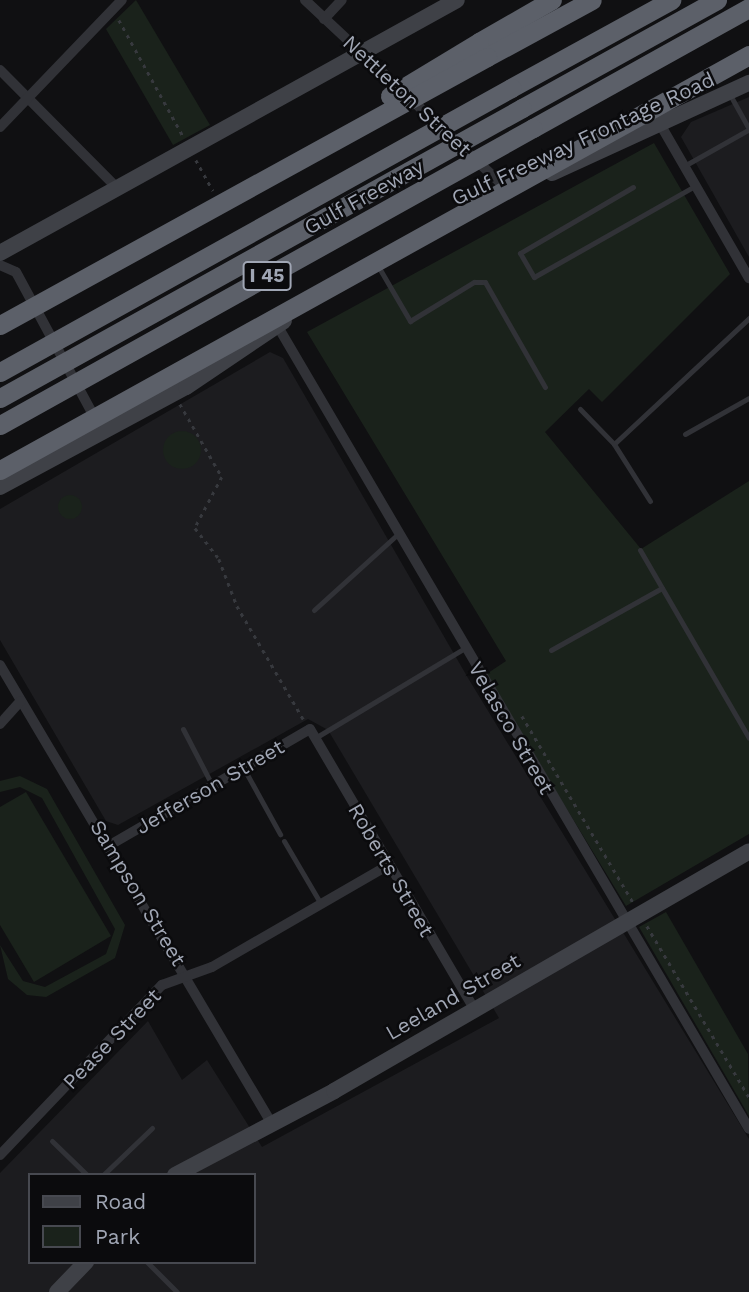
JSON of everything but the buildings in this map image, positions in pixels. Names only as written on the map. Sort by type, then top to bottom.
[{"type":"highway","points":[[483,50],[552,0]]},
{"type":"highway","points":[[0,325],[117,261],[483,50],[592,0]]},
{"type":"highway","name":"Gulf Freeway","points":[[0,372],[671,0]]},
{"type":"highway","name":"Gulf Freeway","points":[[0,398],[717,0]]},
{"type":"highway","name":"Gulf Freeway","points":[[0,425],[749,8]]},
{"type":"highway","points":[[0,470],[749,55]]},
{"type":"main road","points":[[0,253],[457,0]]},
{"type":"main road","name":"Gulf Freeway Frontage Road","points":[[0,487],[174,394],[277,325],[510,192],[749,83]]},
{"type":"main road","name":"Leeland Street","points":[[179,1173],[272,1124],[749,851]]},
{"type":"main road","points":[[57,1292],[84,1264]]},
{"type":"street","points":[[0,127],[122,0]]},
{"type":"street","name":"Nettleton Street","points":[[305,0],[510,192]]},
{"type":"street","points":[[324,19],[342,0]]},
{"type":"street","points":[[0,70],[118,188]]},
{"type":"street","points":[[660,124],[749,278]]},
{"type":"street","points":[[0,265],[16,272],[102,431]]},
{"type":"street","name":"Velasco Street","points":[[277,325],[749,1129]]},
{"type":"street","name":"Sampson Street","points":[[0,664],[110,845],[272,1124]]},
{"type":"street","points":[[0,724],[21,701]]},
{"type":"street","name":"Jefferson Street","points":[[110,845],[243,767],[312,734]]},
{"type":"street","name":"Roberts Street","points":[[312,734],[387,866],[474,1009]]},
{"type":"street","name":"Pease Street","points":[[0,1155],[162,985],[187,976],[387,866]]},
{"type":"lane","points":[[684,166],[749,130],[729,93]]},
{"type":"lane","points":[[632,187],[520,253],[534,276],[695,186]]},
{"type":"lane","points":[[378,266],[410,321],[474,282],[485,282],[545,387]]},
{"type":"lane","points":[[614,444],[749,318]]},
{"type":"lane","points":[[685,434],[749,398]]},
{"type":"lane","points":[[580,408],[614,444],[650,501]]},
{"type":"lane","points":[[314,610],[399,533]]},
{"type":"lane","points":[[640,550],[749,738]]},
{"type":"lane","points":[[551,650],[662,588]]},
{"type":"lane","points":[[312,734],[465,648]]},
{"type":"lane","points":[[183,729],[212,785]]},
{"type":"lane","points":[[243,767],[280,834]]},
{"type":"lane","points":[[284,841],[321,904]]},
{"type":"lane","points":[[105,1173],[152,1128]]},
{"type":"lane","points":[[52,1141],[85,1173]]},
{"type":"lane","points":[[149,1264],[177,1292]]},
{"type":"path","points":[[117,18],[183,137]]},
{"type":"path","points":[[174,394],[222,477],[195,528],[219,559],[237,606],[312,734]]},
{"type":"path","points":[[645,922],[749,1097]]},
{"type":"shaded area","points":[[749,97],[749,257],[681,137],[691,122]]},
{"type":"shaded area","points":[[270,352],[283,358],[468,678],[749,1139],[749,1292],[0,1292],[0,1173],[148,1021],[182,1080],[207,1060],[262,1147],[499,1018],[328,730],[308,719],[118,825],[106,821],[0,640],[0,509]]},
{"type":"green space","points":[[136,0],[210,125],[173,145],[106,29]]},
{"type":"green space","points":[[654,143],[730,274],[602,402],[589,389],[545,432],[641,549],[749,481],[749,834],[626,906],[485,675],[506,661],[307,332]]},
{"type":"green space","points":[[182,431],[195,437],[201,450],[195,463],[182,469],[169,463],[163,450],[169,437]]},
{"type":"green space","points":[[65,495],[75,495],[82,502],[82,512],[75,519],[65,519],[58,512],[58,502]]},
{"type":"green space","points":[[20,776],[47,789],[125,925],[115,958],[46,997],[27,995],[8,979],[0,945],[23,981],[45,987],[106,954],[115,929],[42,798],[20,787],[0,792],[0,781]]},
{"type":"green space","points":[[26,792],[111,936],[34,982],[0,925],[0,807]]},
{"type":"green space","points":[[666,912],[748,1054],[749,1116],[639,927]]}]
